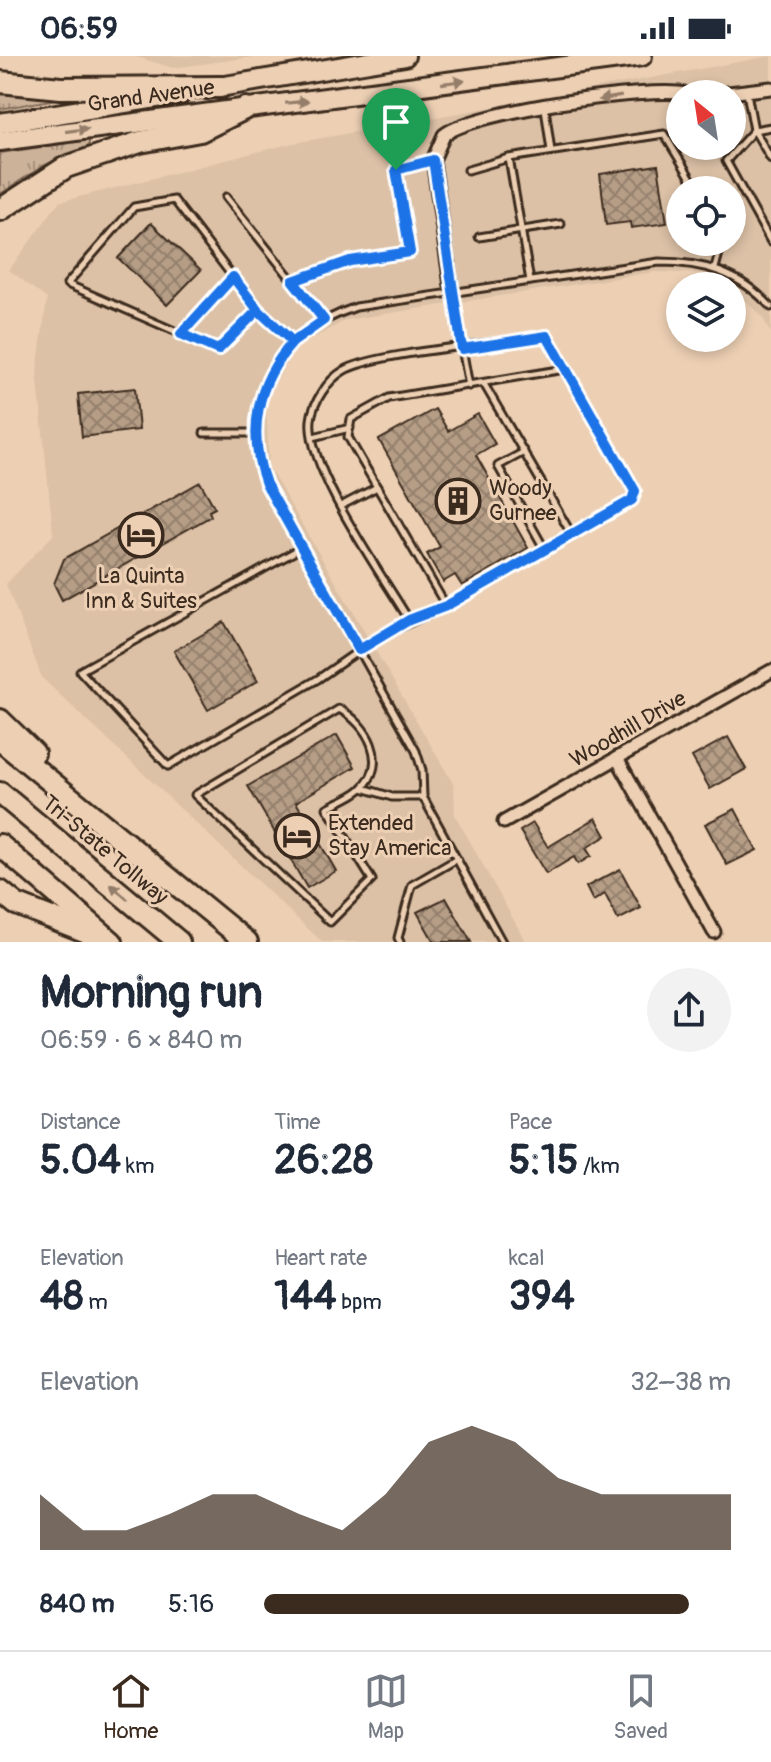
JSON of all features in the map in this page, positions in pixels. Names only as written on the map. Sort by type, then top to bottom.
[{"type":"highway","points":[[0,82],[61,88],[221,87]]},
{"type":"highway","points":[[0,210],[66,167],[140,142],[200,131],[246,108]]},
{"type":"highway","points":[[0,720],[136,849]]},
{"type":"highway","points":[[0,740],[247,942]]},
{"type":"highway","name":"Tri-State Tollway","points":[[0,793],[179,942]]},
{"type":"highway","points":[[0,845],[112,942]]},
{"type":"highway","points":[[0,891],[16,904],[112,942]]},
{"type":"main road","name":"Grand Avenue","points":[[0,123],[405,56]]},
{"type":"main road","name":"Grand Avenue","points":[[0,141],[642,56]]},
{"type":"street","points":[[747,91],[771,88]]},
{"type":"street","points":[[452,293],[433,160],[444,135],[461,124],[483,117],[654,91],[666,92]]},
{"type":"street","name":"Woodhill Drive","points":[[504,822],[771,671]]},
{"type":"street","points":[[617,758],[714,932]]},
{"type":"lane","points":[[747,91],[754,130],[771,159]]},
{"type":"lane","points":[[545,108],[551,151]]},
{"type":"lane","points":[[771,127],[754,130],[726,161],[771,242]]},
{"type":"lane","points":[[468,170],[509,158],[664,134],[690,176]]},
{"type":"lane","points":[[509,158],[530,281]]},
{"type":"lane","points":[[293,281],[350,261],[410,252],[396,170],[433,160]]},
{"type":"lane","points":[[226,197],[324,320]]},
{"type":"lane","points":[[258,310],[218,350],[67,284],[134,207],[174,200],[258,310],[293,342]]},
{"type":"lane","points":[[479,237],[561,224]]},
{"type":"lane","points":[[715,268],[718,256]]},
{"type":"lane","points":[[502,942],[423,797],[422,770],[416,751],[266,484],[259,465],[256,433],[260,398],[269,374],[293,342],[324,320],[356,307],[659,262],[684,262],[715,268],[744,282],[771,307]]},
{"type":"lane","points":[[181,334],[233,277]]},
{"type":"lane","points":[[452,293],[469,386]]},
{"type":"lane","points":[[301,548],[80,671],[168,766],[318,679],[409,620],[446,606],[632,500],[635,491],[547,336],[381,359],[344,370],[322,391],[311,420],[315,454],[341,506],[409,620]]},
{"type":"lane","points":[[446,606],[348,437],[351,419],[389,398],[565,369]]},
{"type":"lane","points":[[484,384],[572,535]]},
{"type":"lane","points":[[313,437],[350,428]]},
{"type":"lane","points":[[204,433],[256,433]]},
{"type":"lane","points":[[524,452],[498,466],[545,550]]},
{"type":"lane","points":[[341,506],[377,487]]},
{"type":"lane","points":[[363,788],[375,765],[369,735],[351,715],[339,709],[195,795],[330,922],[372,880],[327,808],[363,788],[392,797],[423,797]]},
{"type":"lane","points":[[400,942],[398,938],[412,885],[457,859]]},
{"type":"shaded area","points":[[133,56],[259,56],[173,68]]},
{"type":"shaded area","points":[[771,56],[771,333],[762,317],[746,300],[746,272],[654,272],[346,320],[296,348],[266,398],[269,468],[454,785],[455,815],[526,942],[322,942],[42,678],[6,584],[53,535],[37,371],[47,299],[9,270],[59,202],[289,144]]},
{"type":"green space","points":[[0,90],[68,97],[0,109]]},
{"type":"green space","points":[[89,140],[89,146],[43,166],[0,194],[0,153]]},
{"type":"building","points":[[658,165],[666,223],[631,228],[630,222],[606,225],[600,174]]},
{"type":"building","points":[[151,223],[201,270],[167,305],[118,258]]},
{"type":"building","points":[[135,388],[139,430],[82,437],[78,394]]},
{"type":"building","name":"Woody Gurnee","points":[[435,409],[448,431],[478,414],[495,444],[476,455],[528,548],[462,586],[455,575],[443,582],[427,554],[440,547],[379,440]]},
{"type":"building","name":"La Quinta Inn & Suites","points":[[200,482],[215,508],[209,511],[211,516],[62,600],[54,584],[64,559]]},
{"type":"building","points":[[224,622],[258,681],[208,710],[174,651]]},
{"type":"building","name":"Extended Stay America","points":[[337,735],[355,767],[296,802],[336,871],[307,888],[248,786]]},
{"type":"building","points":[[728,737],[746,769],[710,789],[692,757]]},
{"type":"building","points":[[735,809],[757,850],[727,865],[705,824]]},
{"type":"building","points":[[596,818],[606,836],[586,848],[591,856],[578,864],[574,857],[546,874],[520,831],[533,823],[548,847]]},
{"type":"building","points":[[620,869],[641,908],[618,920],[605,894],[593,901],[586,887]]},
{"type":"building","points":[[446,898],[471,942],[434,942],[417,912]]},
{"type":"place","name":"Woody Gurnee","points":[[458,501]]},
{"type":"place","name":"La Quinta Inn & Suites","points":[[141,535]]},
{"type":"place","name":"Extended Stay America","points":[[297,836]]},
{"type":"route","points":[[396,170],[410,252],[350,261],[293,281],[324,320],[293,342],[258,310],[233,277],[181,334],[218,350],[258,310],[293,342],[269,374],[260,398],[255,423],[259,465],[266,484],[359,650],[409,620],[446,606],[632,500],[635,491],[547,336],[462,349],[433,160],[396,170]]}]
